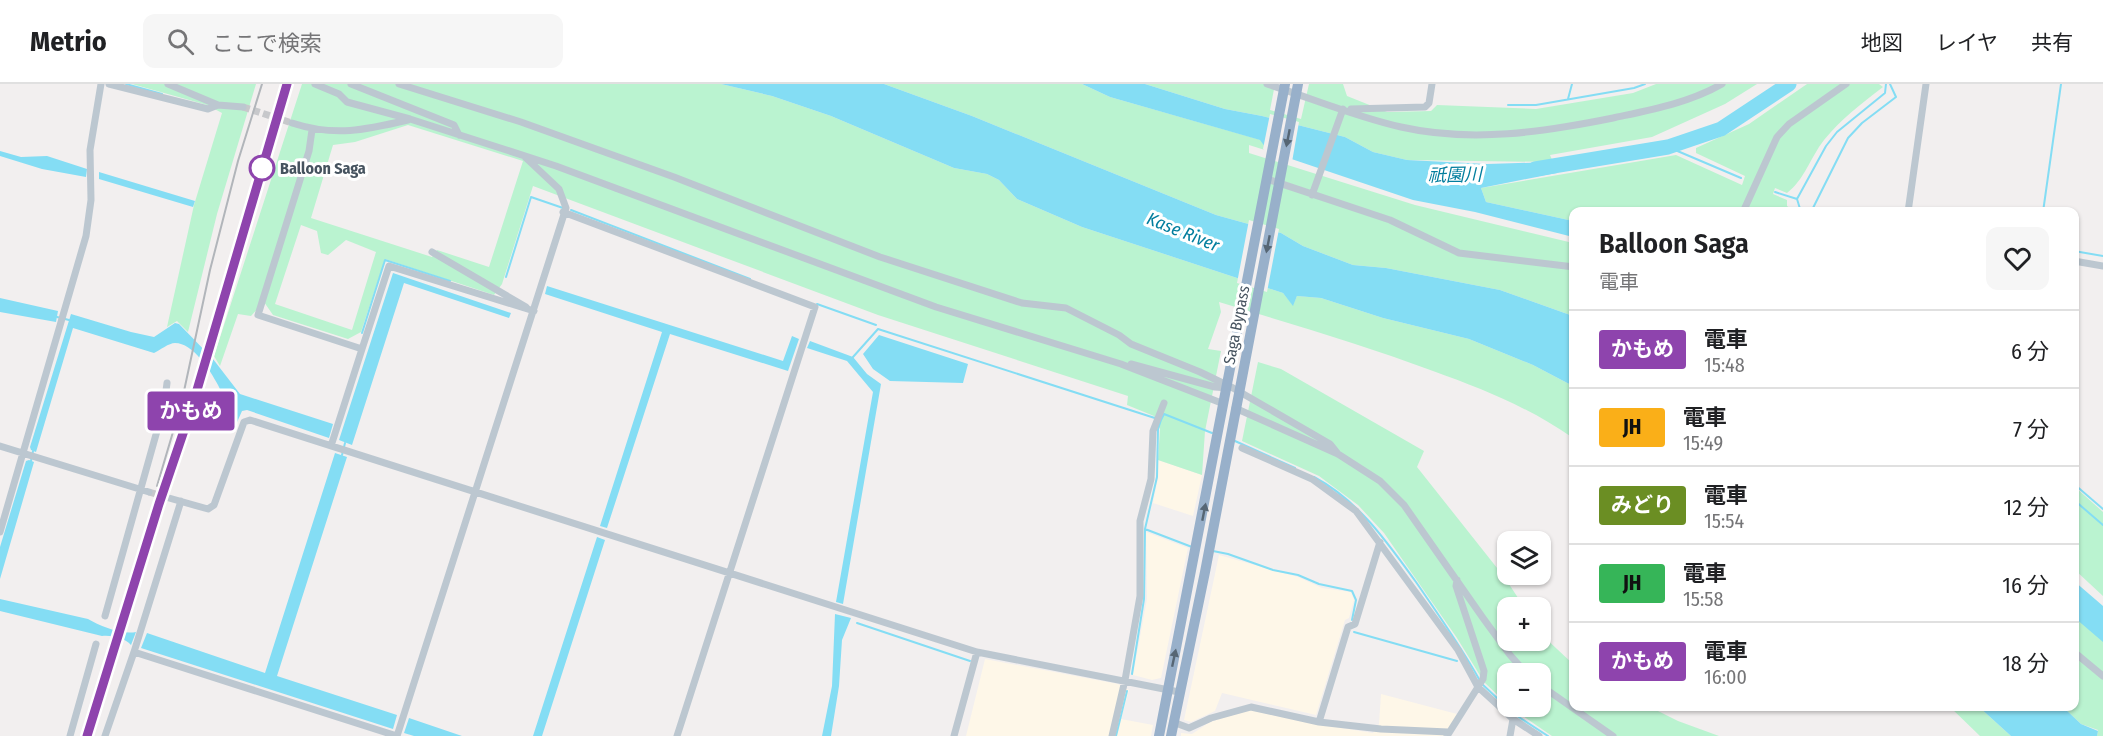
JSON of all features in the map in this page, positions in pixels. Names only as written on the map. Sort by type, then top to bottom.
[{"type":"highway","name":"Saga Bypass","points":[[1159,736],[1193,570],[1284,88]]},
{"type":"highway","name":"Saga Bypass","points":[[1171,736],[1205,572],[1297,91]]},
{"type":"street","points":[[0,532],[29,455],[86,237],[91,180],[90,150],[101,84]]},
{"type":"street","points":[[109,84],[208,109],[218,105]]},
{"type":"street","points":[[168,84],[218,105],[243,108]]},
{"type":"street","points":[[315,84],[339,94],[347,102],[524,155],[936,307],[1121,364],[1224,405]]},
{"type":"street","points":[[351,84],[454,125],[459,135]]},
{"type":"street","points":[[399,84],[520,122],[674,177],[880,257],[1022,303],[1065,308],[1119,334],[1131,344],[1233,388],[1330,444],[1338,454]]},
{"type":"street","points":[[1267,84],[1297,91],[1343,109],[1401,127],[1443,132],[1523,134],[1553,131],[1658,108],[1722,84]]},
{"type":"street","points":[[1343,109],[1425,107],[1429,103],[1432,84]]},
{"type":"street","points":[[1745,207],[1777,137],[1789,124],[1845,84]]},
{"type":"street","points":[[1909,207],[1926,84]]},
{"type":"street","points":[[1312,195],[1343,109]]},
{"type":"street","points":[[292,123],[312,130],[336,133],[371,129],[410,119]]},
{"type":"street","points":[[312,130],[309,151],[258,315],[362,349]]},
{"type":"street","points":[[134,652],[397,736],[534,311],[563,212],[565,201],[559,189],[524,155]]},
{"type":"street","points":[[1267,179],[1390,220],[1459,253],[1569,266]]},
{"type":"street","points":[[563,212],[814,307],[677,736]]},
{"type":"street","points":[[432,252],[534,311]]},
{"type":"street","points":[[2079,262],[2103,266]]},
{"type":"street","points":[[331,446],[389,266],[534,311]]},
{"type":"street","points":[[1121,364],[1136,365],[1215,387],[1233,388]]},
{"type":"street","points":[[105,616],[145,491],[167,383]]},
{"type":"street","points":[[1112,736],[1140,596],[1140,521],[1151,479],[1156,423],[1164,403]]},
{"type":"street","points":[[1235,409],[1338,454],[1380,482],[1404,506],[1517,663]]},
{"type":"street","points":[[169,498],[208,509],[214,505],[244,422],[250,420],[977,652],[1179,692]]},
{"type":"street","points":[[0,446],[145,491]]},
{"type":"street","points":[[1242,448],[1312,479],[1356,511],[1458,650],[1478,687],[1513,719],[1539,736]]},
{"type":"street","points":[[105,736],[138,640],[181,501]]},
{"type":"street","points":[[1319,722],[1348,627],[1355,624],[1380,542]]},
{"type":"street","points":[[1173,722],[1189,728],[1243,707],[1251,707],[1319,722],[1447,734],[1478,687],[1484,671],[1456,586],[1457,580]]},
{"type":"street","points":[[70,736],[96,644]]},
{"type":"street","points":[[954,736],[977,652]]},
{"type":"street","points":[[2079,656],[2103,676]]},
{"type":"street","points":[[1551,693],[1569,705]]},
{"type":"street","points":[[1577,711],[1613,736]]},
{"type":"street","points":[[1510,736],[1513,719]]},
{"type":"shaded area","points":[[1158,460],[1202,475],[1193,516],[1153,503],[1158,478]]},
{"type":"shaded area","points":[[1146,532],[1188,548],[1161,678],[1152,680],[1133,675],[1147,599]]},
{"type":"shaded area","points":[[1219,555],[1298,577],[1322,588],[1351,592],[1354,600],[1349,618],[1345,620],[1316,715],[1222,693],[1215,711],[1191,722],[1184,720]]},
{"type":"shaded area","points":[[985,659],[1118,684],[1129,690],[1121,719],[1153,725],[1151,736],[966,736]]},
{"type":"shaded area","points":[[1381,694],[1457,714],[1445,736],[1181,736],[1181,733],[1192,734],[1210,722],[1249,710],[1373,733],[1379,724]]},
{"type":"green space","points":[[132,84],[256,84],[217,214],[188,332],[177,321],[167,327],[194,205],[222,113],[207,105]]},
{"type":"green space","points":[[302,84],[721,84],[772,96],[831,116],[954,168],[987,174],[999,180],[1017,199],[1082,227],[1283,293],[1293,305],[1297,296],[1321,298],[1383,318],[1469,339],[1533,365],[1569,384],[1569,435],[1506,400],[1407,361],[1219,302],[1221,312],[1208,349],[1221,351],[1205,431],[1202,475],[1158,460],[1160,429],[1154,416],[1127,405],[1128,396],[878,315],[533,186],[502,284],[494,295],[385,259],[361,332],[348,339],[273,315],[264,302],[251,316],[238,314],[220,366],[214,356]],"holes":[[[408,125],[523,161],[489,267],[437,250],[432,257],[311,218],[333,145],[355,142]],[[301,225],[317,231],[321,253],[328,255],[346,240],[376,252],[352,330],[275,304]]]},
{"type":"green space","points":[[884,84],[1082,84],[1110,97],[1261,140],[1268,151],[1249,145],[1249,153],[1415,205],[1569,242],[1569,315],[1500,290],[1386,268],[1353,265],[1303,246],[1281,233],[1216,215],[972,116]]},
{"type":"green space","points":[[1145,84],[1275,84],[1270,110],[1301,119],[1309,84],[1343,84],[1347,96],[1387,112],[1431,111],[1437,105],[1536,109],[1633,93],[1656,84],[1757,84],[1725,104],[1652,137],[1550,155],[1553,162],[1407,160],[1373,152],[1345,137],[1225,109]]},
{"type":"green space","points":[[1807,84],[1879,84],[1883,87],[1831,132],[1819,147],[1803,175],[1787,193],[1775,188],[1773,194],[1787,200],[1788,207],[1569,207],[1569,220],[1486,202],[1481,188],[1676,155],[1742,185],[1745,176],[1696,153],[1696,148],[1749,124]]},
{"type":"green space","points":[[1258,362],[1281,369],[1424,451],[1417,467],[1497,568],[1497,585],[1510,585],[1517,597],[1497,597],[1497,651],[1551,651],[1551,643],[1569,660],[1569,711],[1658,711],[1719,736],[1552,736],[1524,717],[1551,717],[1551,663],[1497,663],[1497,694],[1484,682],[1457,638],[1384,533],[1358,505],[1319,476],[1242,441]]},
{"type":"green space","points":[[2079,491],[2103,512],[2103,596],[2079,574]]},
{"type":"green space","points":[[2079,601],[2103,631],[2103,736],[2097,736],[2098,730],[2081,724],[2067,711],[2079,711]]},
{"type":"green space","points":[[1954,711],[1983,711],[2011,736],[1980,736]]},
{"type":"water","name":"Kase River","points":[[721,84],[884,84],[972,116],[1216,215],[1281,233],[1303,246],[1353,265],[1386,268],[1500,290],[1569,315],[1569,384],[1533,365],[1469,339],[1383,318],[1321,298],[1297,296],[1293,306],[1283,293],[1082,227],[1017,199],[999,180],[987,174],[954,168],[831,116],[772,96]]},
{"type":"water","points":[[1082,84],[1145,84],[1225,109],[1345,137],[1373,152],[1407,160],[1487,164],[1553,162],[1557,173],[1481,188],[1486,202],[1569,220],[1569,236],[1475,212],[1413,200],[1268,151],[1260,140],[1110,97]]},
{"type":"water","points":[[0,151],[21,157],[47,156],[87,169],[86,177],[42,169],[0,156]]},
{"type":"water","points":[[99,172],[195,201],[193,207],[99,179]]},
{"type":"water","points":[[393,273],[511,313],[509,318],[404,283],[352,445],[339,440]]},
{"type":"water","points":[[547,286],[783,361],[792,336],[799,339],[788,371],[670,334],[607,528],[600,526],[662,332],[545,294]]},
{"type":"water","points":[[0,298],[58,311],[56,322],[0,312]]},
{"type":"water","points":[[71,314],[154,337],[175,323],[179,324],[213,359],[240,394],[333,424],[329,438],[247,410],[242,411],[234,429],[220,424],[227,406],[210,372],[188,347],[173,343],[154,353],[73,328],[36,452],[31,450],[30,447]]},
{"type":"water","points":[[879,335],[968,364],[963,383],[890,381],[873,369],[863,354]]},
{"type":"water","points":[[810,341],[853,357],[867,374],[881,384],[843,604],[836,602],[873,392],[847,361],[807,348]]},
{"type":"water","points":[[335,453],[347,457],[277,676],[397,715],[393,729],[141,648],[147,633],[265,673]]},
{"type":"water","points":[[26,461],[34,462],[0,579],[0,547]]},
{"type":"water","points":[[597,537],[605,540],[542,736],[533,736]]},
{"type":"water","points":[[2079,585],[2103,606],[2103,642],[2079,621]]},
{"type":"water","points":[[0,599],[88,619],[118,631],[136,632],[131,645],[118,638],[0,611]]},
{"type":"water","points":[[835,614],[851,618],[842,640],[839,686],[831,736],[822,736],[832,686]]},
{"type":"water","points":[[1983,711],[2067,711],[2081,724],[2098,731],[2097,736],[2011,736]]},
{"type":"water","points":[[409,718],[462,736],[414,736],[404,733]]},
{"type":"pier","points":[[1270,114],[1299,122],[1292,162],[1267,154],[1263,149]]},
{"type":"pier","points":[[1249,220],[1279,229],[1267,292],[1237,283]]},
{"type":"waterway","points":[[126,84],[162,94]]},
{"type":"waterway","points":[[1568,99],[1572,84]]},
{"type":"waterway","points":[[1508,105],[1536,105],[1634,88],[1645,84]]},
{"type":"waterway","name":"祇園川","points":[[1535,169],[1668,147],[1721,129],[1789,84]]},
{"type":"waterway","points":[[1797,199],[1826,146],[1837,132],[1885,93],[1886,84]]},
{"type":"waterway","points":[[1814,207],[1848,138],[1862,123],[1896,97],[1890,84]]},
{"type":"waterway","points":[[2044,207],[2061,84]]},
{"type":"waterway","points":[[1668,147],[1741,178]]},
{"type":"waterway","points":[[1775,192],[1797,199]]},
{"type":"waterway","points":[[506,277],[531,197],[563,208]]},
{"type":"waterway","points":[[1797,199],[1799,207]]},
{"type":"waterway","points":[[571,210],[750,279]]},
{"type":"waterway","points":[[2079,252],[2103,256]]},
{"type":"waterway","points":[[362,333],[385,260],[450,281]]},
{"type":"waterway","points":[[817,304],[876,325]]},
{"type":"waterway","points":[[57,317],[69,320]]},
{"type":"waterway","points":[[853,357],[878,329],[1161,420],[1164,414],[1212,433]]},
{"type":"waterway","points":[[1132,674],[1144,599],[1145,529],[1157,477],[1158,429],[1161,420]]},
{"type":"waterway","points":[[1235,441],[1295,468]]},
{"type":"waterway","points":[[342,455],[345,443]]},
{"type":"waterway","points":[[31,461],[33,451]]},
{"type":"waterway","points":[[1314,477],[1345,498],[1383,538],[1441,618],[1479,679]]},
{"type":"waterway","points":[[2079,488],[2103,509]]},
{"type":"waterway","points":[[2079,504],[2103,525]]},
{"type":"waterway","points":[[1145,529],[1192,547]]},
{"type":"waterway","points":[[1213,551],[1273,570],[1298,575],[1319,584],[1352,591],[1356,600],[1352,620]]},
{"type":"waterway","points":[[857,623],[970,661]]},
{"type":"waterway","points":[[1354,632],[1457,661]]},
{"type":"waterway","points":[[1482,684],[1514,714],[1548,736]]},
{"type":"waterway","points":[[1116,736],[1127,691]]},
{"type":"tunnel","points":[[243,107],[292,123]]},
{"type":"tunnel","points":[[149,492],[169,498]]},
{"type":"railway","points":[[157,486],[181,405],[210,270],[238,161],[262,84]]},
{"type":"railway","points":[[87,736],[159,504],[192,407],[287,84]]},
{"type":"train","name":"かもめ","points":[[87,736],[159,504],[192,407],[287,84]]},
{"type":"place","name":"Balloon Saga","points":[[262,168]]}]
